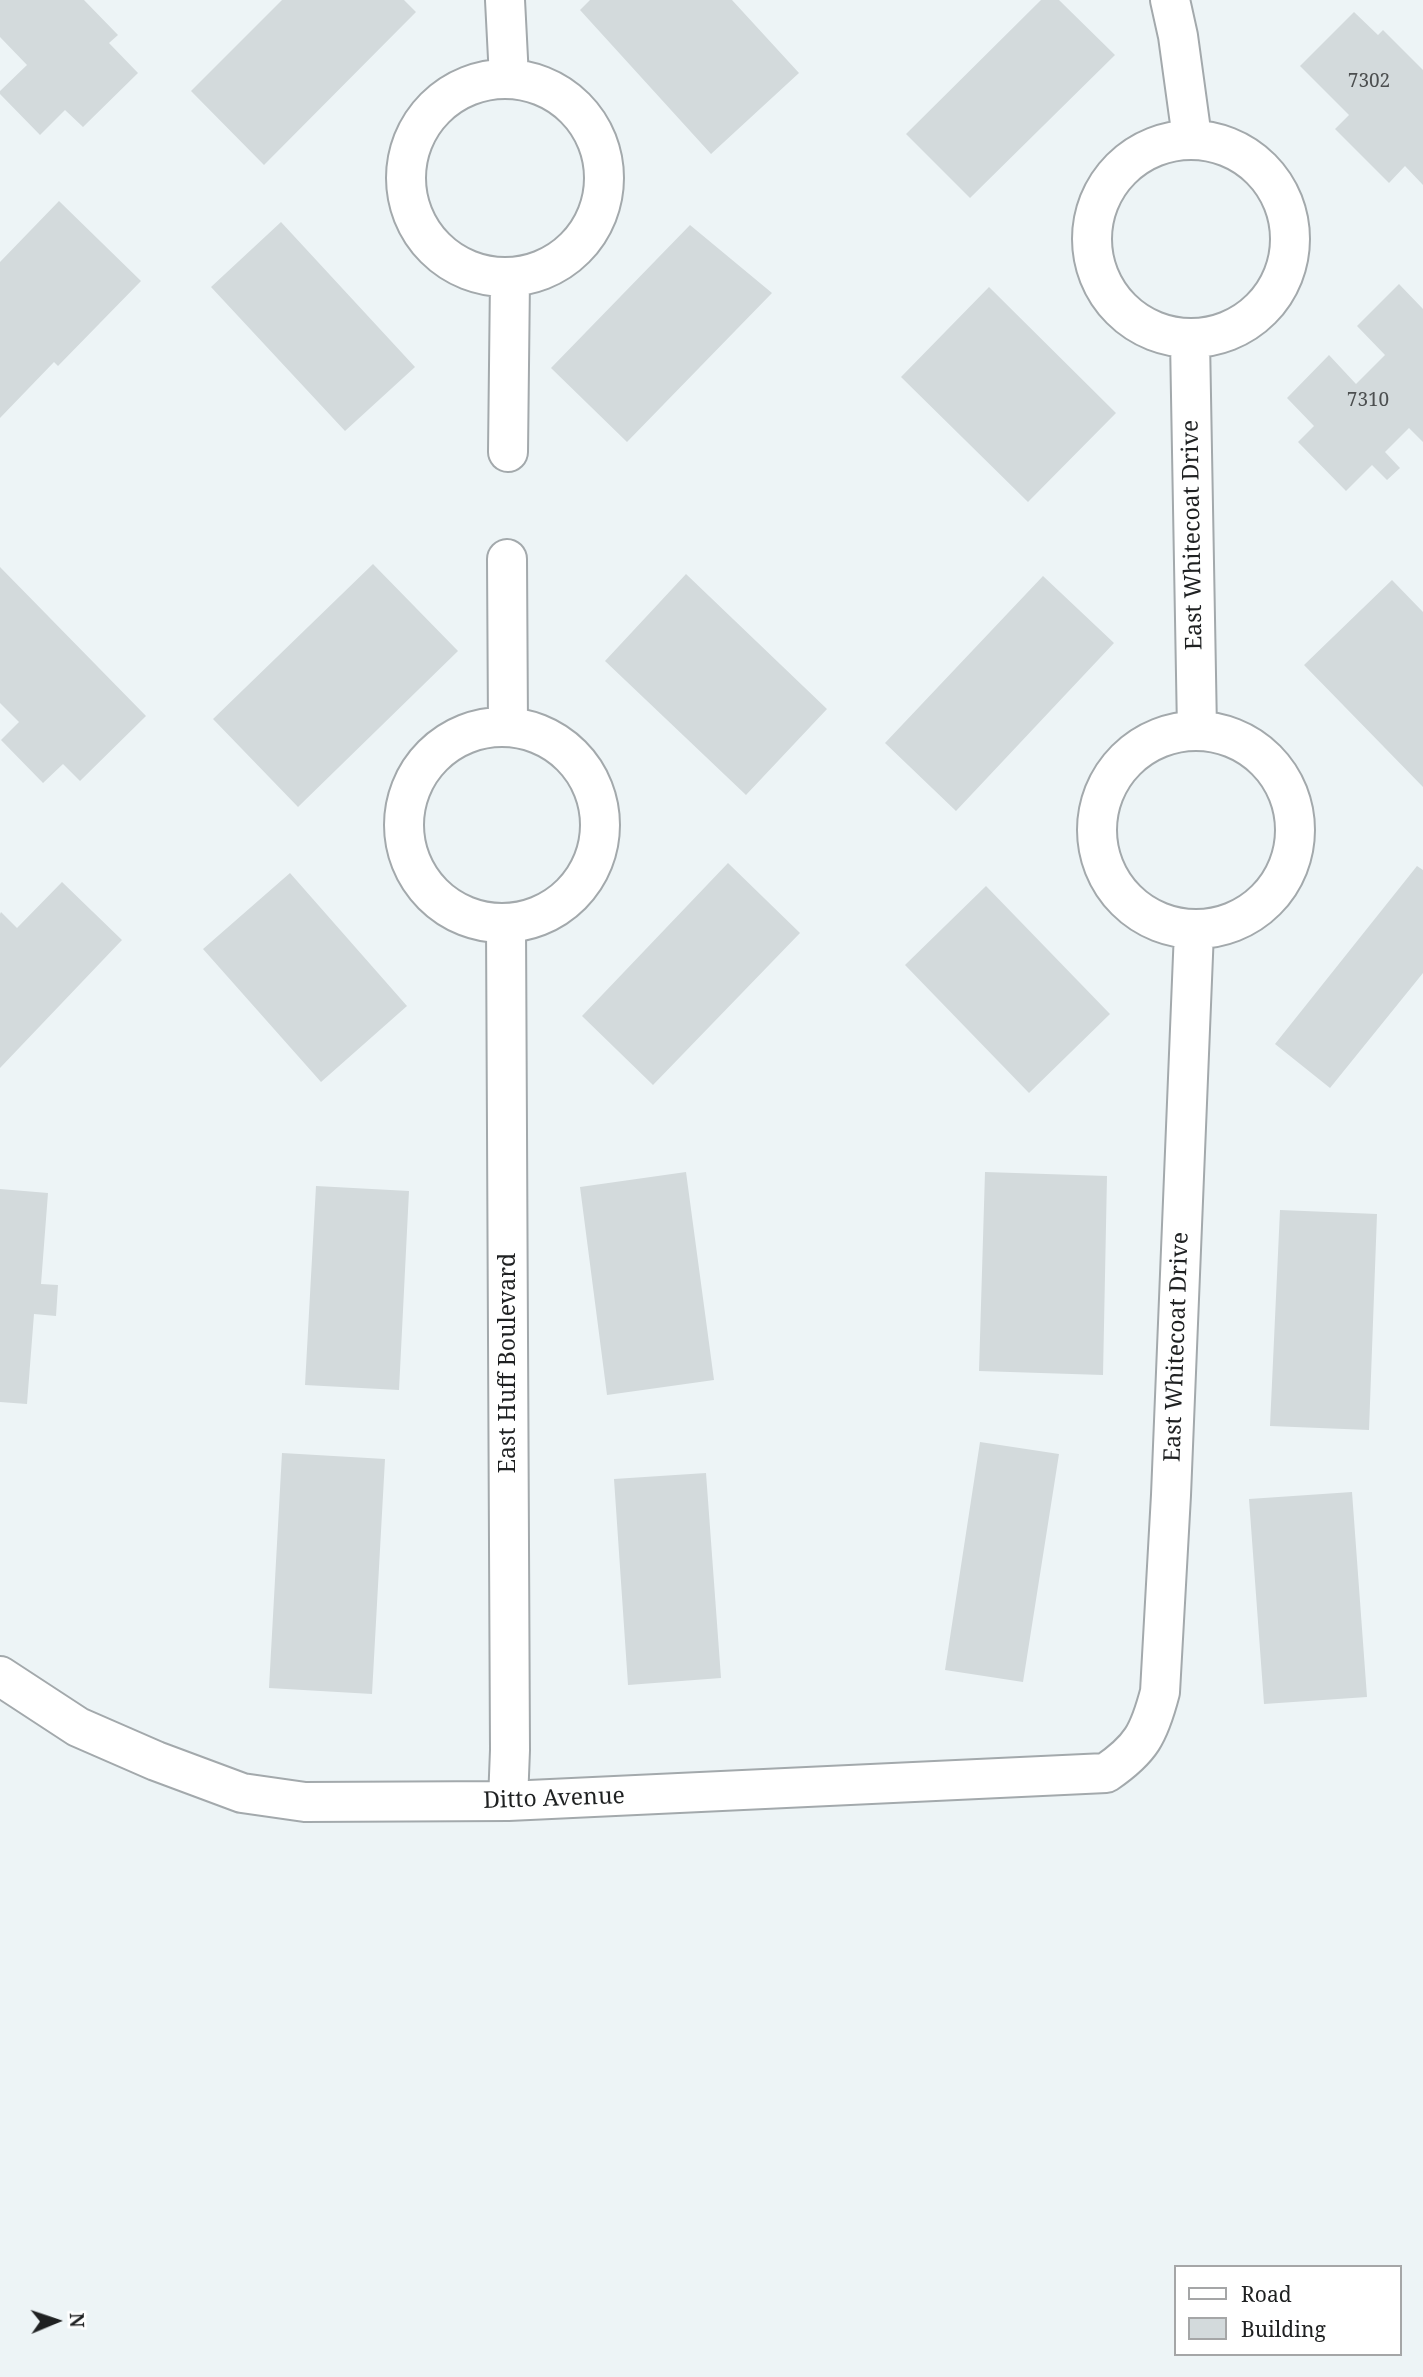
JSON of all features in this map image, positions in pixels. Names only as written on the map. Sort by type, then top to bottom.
[{"type":"street","points":[[505,0],[509,78]]},
{"type":"street","points":[[1170,0],[1178,36],[1192,138]]},
{"type":"street","points":[[509,78],[558,92],[593,129],[606,178],[594,227],[585,237],[558,264],[510,279],[470,272],[437,251],[414,218],[405,179],[413,139],[436,106],[469,84],[509,78]]},
{"type":"street","points":[[1192,138],[1231,147],[1263,169],[1284,201],[1291,240],[1283,278],[1261,311],[1228,332],[1190,340],[1152,331],[1120,309],[1098,276],[1091,237],[1099,200],[1121,167],[1154,146],[1192,138]]},
{"type":"street","points":[[508,452],[510,279]]},
{"type":"street","name":"East Whitecoat Drive","points":[[1190,340],[1197,730]]},
{"type":"street","points":[[507,559],[508,726]]},
{"type":"street","points":[[508,726],[545,736],[575,758],[595,789],[601,826],[594,863],[573,895],[543,916],[506,925],[471,920],[439,903],[416,876],[404,842],[405,806],[417,773],[442,747],[473,730],[508,726]]},
{"type":"street","points":[[1197,730],[1235,738],[1267,760],[1289,793],[1296,832],[1288,870],[1265,902],[1233,924],[1194,931],[1156,923],[1124,900],[1102,867],[1096,829],[1103,791],[1125,758],[1159,737],[1197,730]]},
{"type":"street","name":"East Huff Boulevard","points":[[506,925],[510,1736],[508,1801]]},
{"type":"street","name":"East Whitecoat Drive","points":[[1130,1756],[1154,1716],[1160,1692],[1172,1481],[1194,931]]},
{"type":"street","name":"Ditto Avenue","points":[[0,1676],[78,1727],[156,1761],[242,1793],[305,1802],[508,1801],[1106,1773],[1130,1756]]},
{"type":"building","points":[[0,0],[84,0],[118,35],[109,43],[138,73],[83,127],[65,110],[40,135],[0,94],[27,65],[0,37]]},
{"type":"building","points":[[282,0],[404,0],[416,12],[264,165],[191,91]]},
{"type":"building","points":[[590,0],[732,0],[799,73],[711,154],[580,10]]},
{"type":"building","points":[[1041,0],[1059,0],[1115,55],[970,198],[906,134]]},
{"type":"building","points":[[1354,12],[1378,35],[1383,30],[1423,70],[1423,185],[1405,166],[1389,183],[1335,129],[1349,115],[1300,66]]},
{"type":"building","points":[[59,201],[141,281],[58,366],[54,362],[0,418],[0,262]]},
{"type":"building","points":[[281,222],[415,367],[345,431],[211,287]]},
{"type":"building","points":[[690,225],[772,293],[627,442],[551,368]]},
{"type":"building","points":[[1399,284],[1423,309],[1423,442],[1409,428],[1385,452],[1400,468],[1387,480],[1372,465],[1346,491],[1298,442],[1314,426],[1287,398],[1329,355],[1356,384],[1385,355],[1357,326]]},
{"type":"building","points":[[989,287],[1116,413],[1028,502],[901,377]]},
{"type":"building","points":[[373,564],[458,651],[298,807],[213,719]]},
{"type":"building","points":[[0,567],[146,716],[80,781],[63,764],[43,783],[1,740],[19,722],[0,703]]},
{"type":"building","points":[[686,574],[827,709],[746,795],[605,661]]},
{"type":"building","points":[[1043,576],[1114,643],[956,811],[885,743]]},
{"type":"building","points":[[1392,580],[1423,612],[1423,787],[1304,665]]},
{"type":"building","points":[[728,863],[800,933],[653,1085],[582,1016]]},
{"type":"building","points":[[1417,866],[1423,870],[1423,973],[1330,1088],[1275,1044]]},
{"type":"building","points":[[290,873],[407,1006],[321,1082],[203,949]]},
{"type":"building","points":[[62,882],[122,940],[0,1068],[0,914],[1,912],[17,928]]},
{"type":"building","points":[[986,886],[1110,1014],[1029,1093],[905,965]]},
{"type":"building","points":[[686,1172],[714,1380],[607,1395],[580,1187]]},
{"type":"building","points":[[985,1172],[1107,1176],[1103,1375],[979,1371]]},
{"type":"building","points":[[316,1186],[409,1191],[399,1390],[305,1385]]},
{"type":"building","points":[[0,1189],[48,1193],[41,1284],[58,1285],[56,1316],[34,1314],[27,1404],[0,1402]]},
{"type":"building","points":[[1280,1210],[1377,1214],[1369,1430],[1270,1426]]},
{"type":"building","points":[[980,1442],[1059,1454],[1023,1682],[945,1670]]},
{"type":"building","points":[[282,1453],[385,1459],[372,1694],[269,1688]]},
{"type":"building","points":[[706,1473],[721,1678],[628,1685],[614,1479]]},
{"type":"building","points":[[1352,1492],[1367,1697],[1264,1704],[1249,1499]]}]
